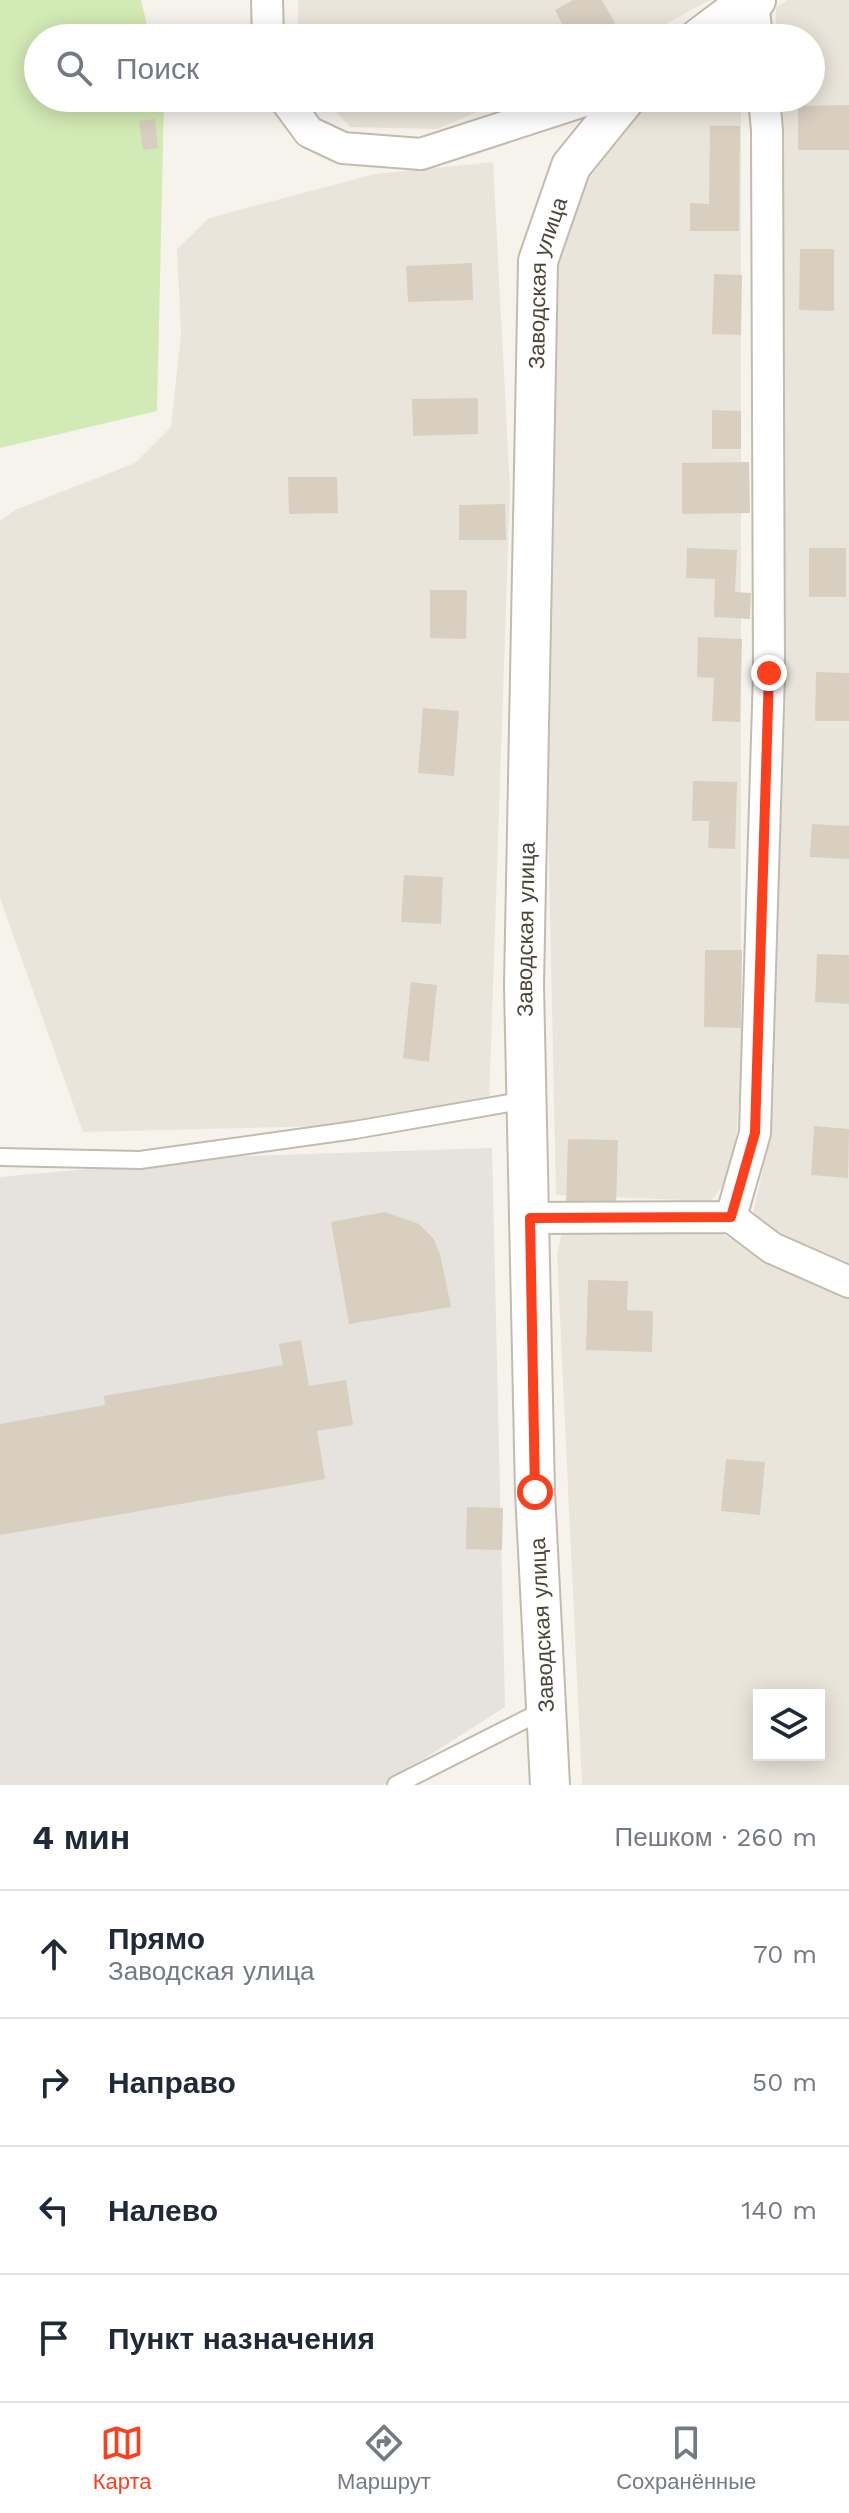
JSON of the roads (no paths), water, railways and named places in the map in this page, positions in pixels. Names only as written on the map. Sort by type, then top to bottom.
[{"type":"street","points":[[267,0],[268,24]]},
{"type":"street","points":[[730,24],[755,13]]},
{"type":"street","points":[[294,112],[309,132],[343,148],[421,154],[550,112]]},
{"type":"street","name":"Заводская улица","points":[[550,1785],[535,1492],[524,970],[538,261],[571,166],[615,112]]},
{"type":"street","points":[[731,1217],[755,1133],[768,705],[765,112]]},
{"type":"street","points":[[530,1218],[731,1217],[772,1248],[849,1282]]},
{"type":"lane","points":[[0,1157],[140,1160],[355,1130],[527,1100]]},
{"type":"lane","points":[[396,1785],[546,1709]]}]
